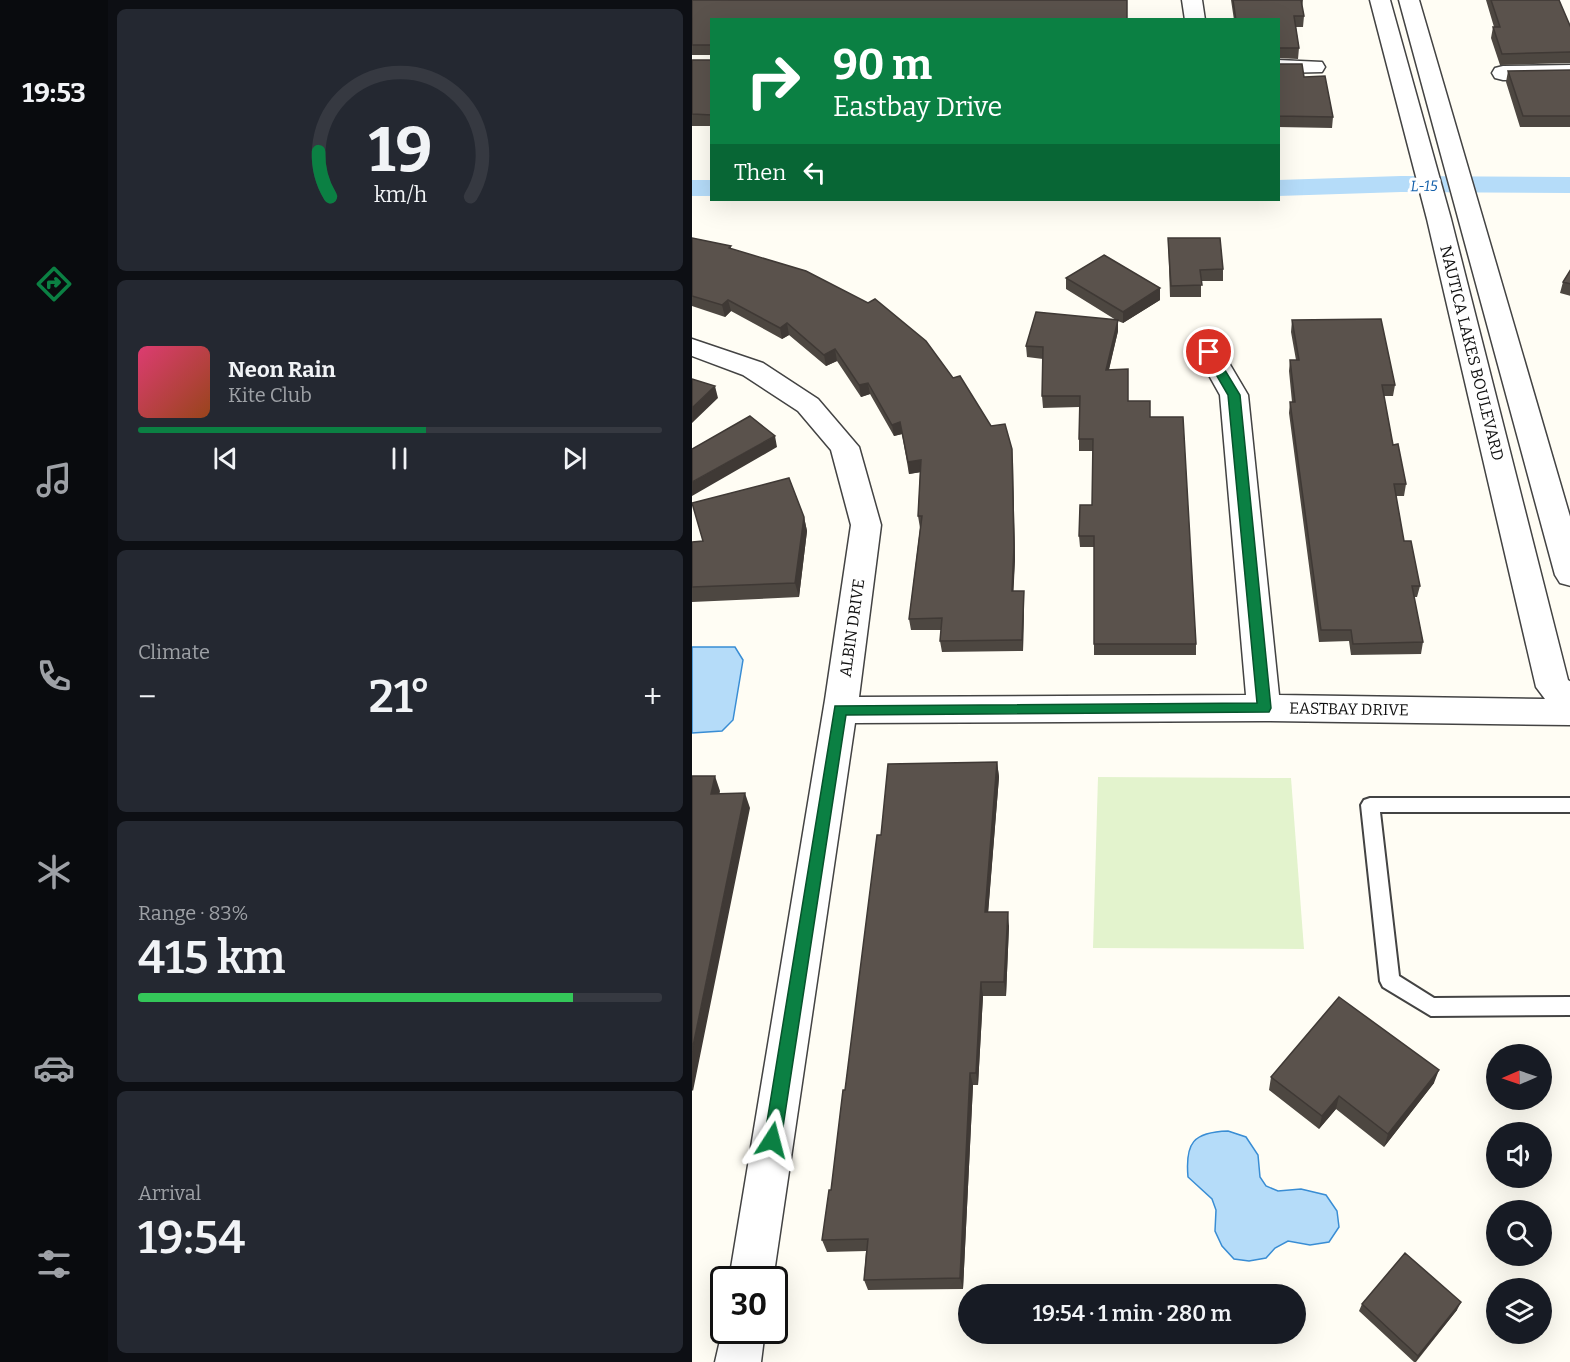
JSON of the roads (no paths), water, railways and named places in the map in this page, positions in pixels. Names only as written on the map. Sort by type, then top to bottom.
[{"type":"street","points":[[1192,0],[1195,18]]},
{"type":"street","name":"NAUTICA LAKES BOULEVARD","points":[[1380,0],[1439,219],[1553,687],[1571,699]]},
{"type":"street","name":"NAUTICA LAKES BOULEVARD","points":[[1409,0],[1571,575]]},
{"type":"street","points":[[1280,66],[1314,67]]},
{"type":"street","points":[[1503,73],[1571,72]]},
{"type":"street","name":"ALBIN DRIVE","points":[[692,347],[753,369],[808,405],[845,447],[866,525],[840,710],[752,1266]]},
{"type":"street","points":[[1209,352],[1234,395],[1264,708]]},
{"type":"street","name":"EASTBAY DRIVE","points":[[840,710],[1264,708],[1571,712]]},
{"type":"street","points":[[738,1362],[741,1344]]},
{"type":"lane","points":[[1571,806],[1370,805],[1390,981],[1431,1007],[1571,1006]]},
{"type":"water","points":[[692,647],[735,647],[743,660],[733,720],[722,731],[692,733]]},
{"type":"water","points":[[1228,1131],[1246,1137],[1258,1155],[1260,1177],[1266,1186],[1278,1191],[1301,1189],[1326,1195],[1337,1211],[1339,1227],[1329,1242],[1310,1245],[1288,1241],[1275,1248],[1266,1258],[1249,1261],[1234,1259],[1222,1246],[1215,1231],[1216,1210],[1212,1199],[1188,1177],[1187,1165],[1190,1148],[1199,1137]]},
{"type":"waterway","name":"L-15","points":[[1280,188],[1401,184],[1571,185]]},
{"type":"waterway","name":"L-15","points":[[692,188],[710,188]]}]
